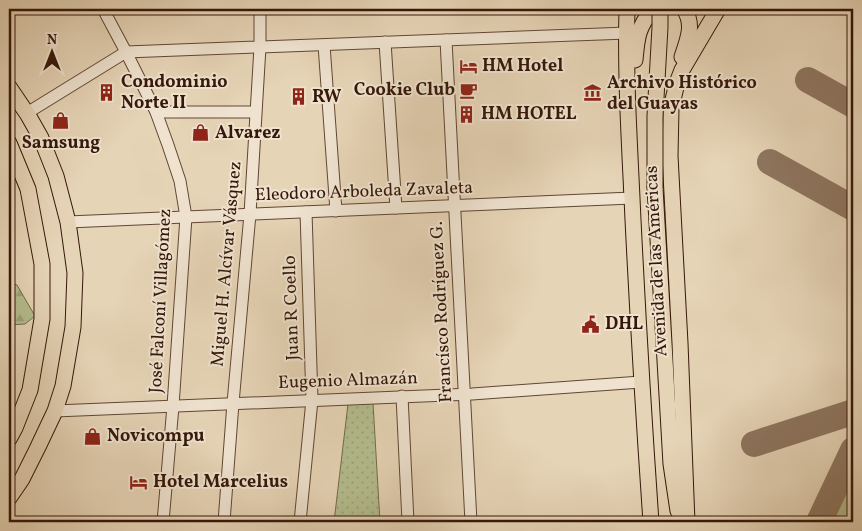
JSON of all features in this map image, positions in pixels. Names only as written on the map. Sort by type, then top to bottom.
[{"type":"main road","points":[[628,9],[632,34]]},
{"type":"main road","name":"Avenida de las Américas","points":[[651,522],[641,382],[629,118],[632,34],[654,9]]},
{"type":"main road","points":[[632,34],[660,9]]},
{"type":"main road","name":"Avenida de las Américas","points":[[660,9],[655,126],[655,188],[671,464],[680,522]]},
{"type":"main road","points":[[671,108],[674,84],[690,28],[688,16],[684,9]]},
{"type":"main road","name":"Avenida de las Américas","points":[[687,522],[670,156],[671,108],[682,70],[718,9]]},
{"type":"main road","points":[[9,87],[41,138],[56,176],[68,222],[75,272],[73,328],[63,386],[55,411],[22,479],[9,498]]},
{"type":"main road","points":[[9,143],[28,189],[42,264],[42,318],[30,390],[9,440]]},
{"type":"main road","points":[[662,308],[676,259]]},
{"type":"street","name":"José Falconí Villagómez","points":[[103,9],[156,112],[180,181],[186,217],[163,522]]},
{"type":"street","name":"Miguel H. Alcívar Vásquez","points":[[224,522],[250,214],[260,47],[260,9]]},
{"type":"street","points":[[27,113],[126,52],[632,34]]},
{"type":"street","name":"Francísco Rodríguez G.","points":[[446,40],[471,522]]},
{"type":"street","points":[[385,42],[396,208]]},
{"type":"street","points":[[324,44],[336,211]]},
{"type":"street","points":[[156,112],[255,112]]},
{"type":"street","name":"Eleodoro Arboleda Zavaleta","points":[[68,222],[632,198]]},
{"type":"street","name":"Juan R Coello","points":[[300,522],[312,400],[306,212]]},
{"type":"street","name":"Eugenio Almazán","points":[[55,411],[464,394],[641,382]]},
{"type":"street","points":[[402,396],[408,522]]},
{"type":"green space","points":[[9,282],[17,285],[35,316],[25,324],[9,325]]},
{"type":"green space","points":[[373,403],[380,522],[334,522],[348,404]]},
{"type":"green space","points":[[853,475],[853,522],[829,522]]},
{"type":"taxiway","points":[[808,80],[853,105]]},
{"type":"taxiway","points":[[770,162],[853,208]]},
{"type":"taxiway","points":[[754,444],[853,412]]},
{"type":"taxiway","points":[[819,522],[853,450]]},
{"type":"place","name":"HM Hotel","points":[[468,66]]},
{"type":"place","name":"Cookie Club","points":[[469,90]]},
{"type":"place","name":"Condominio Norte II","points":[[107,92]]},
{"type":"place","name":"Archivo Histórico del Guayas","points":[[593,93]]},
{"type":"place","name":"RW","points":[[298,97]]},
{"type":"place","name":"HM HOTEL","points":[[467,114]]},
{"type":"place","name":"Samsung","points":[[61,120]]},
{"type":"place","name":"Alvarez","points":[[201,133]]},
{"type":"place","name":"DHL","points":[[591,324]]},
{"type":"place","name":"Novicompu","points":[[93,436]]},
{"type":"place","name":"Hotel Marcelius","points":[[139,482]]}]
